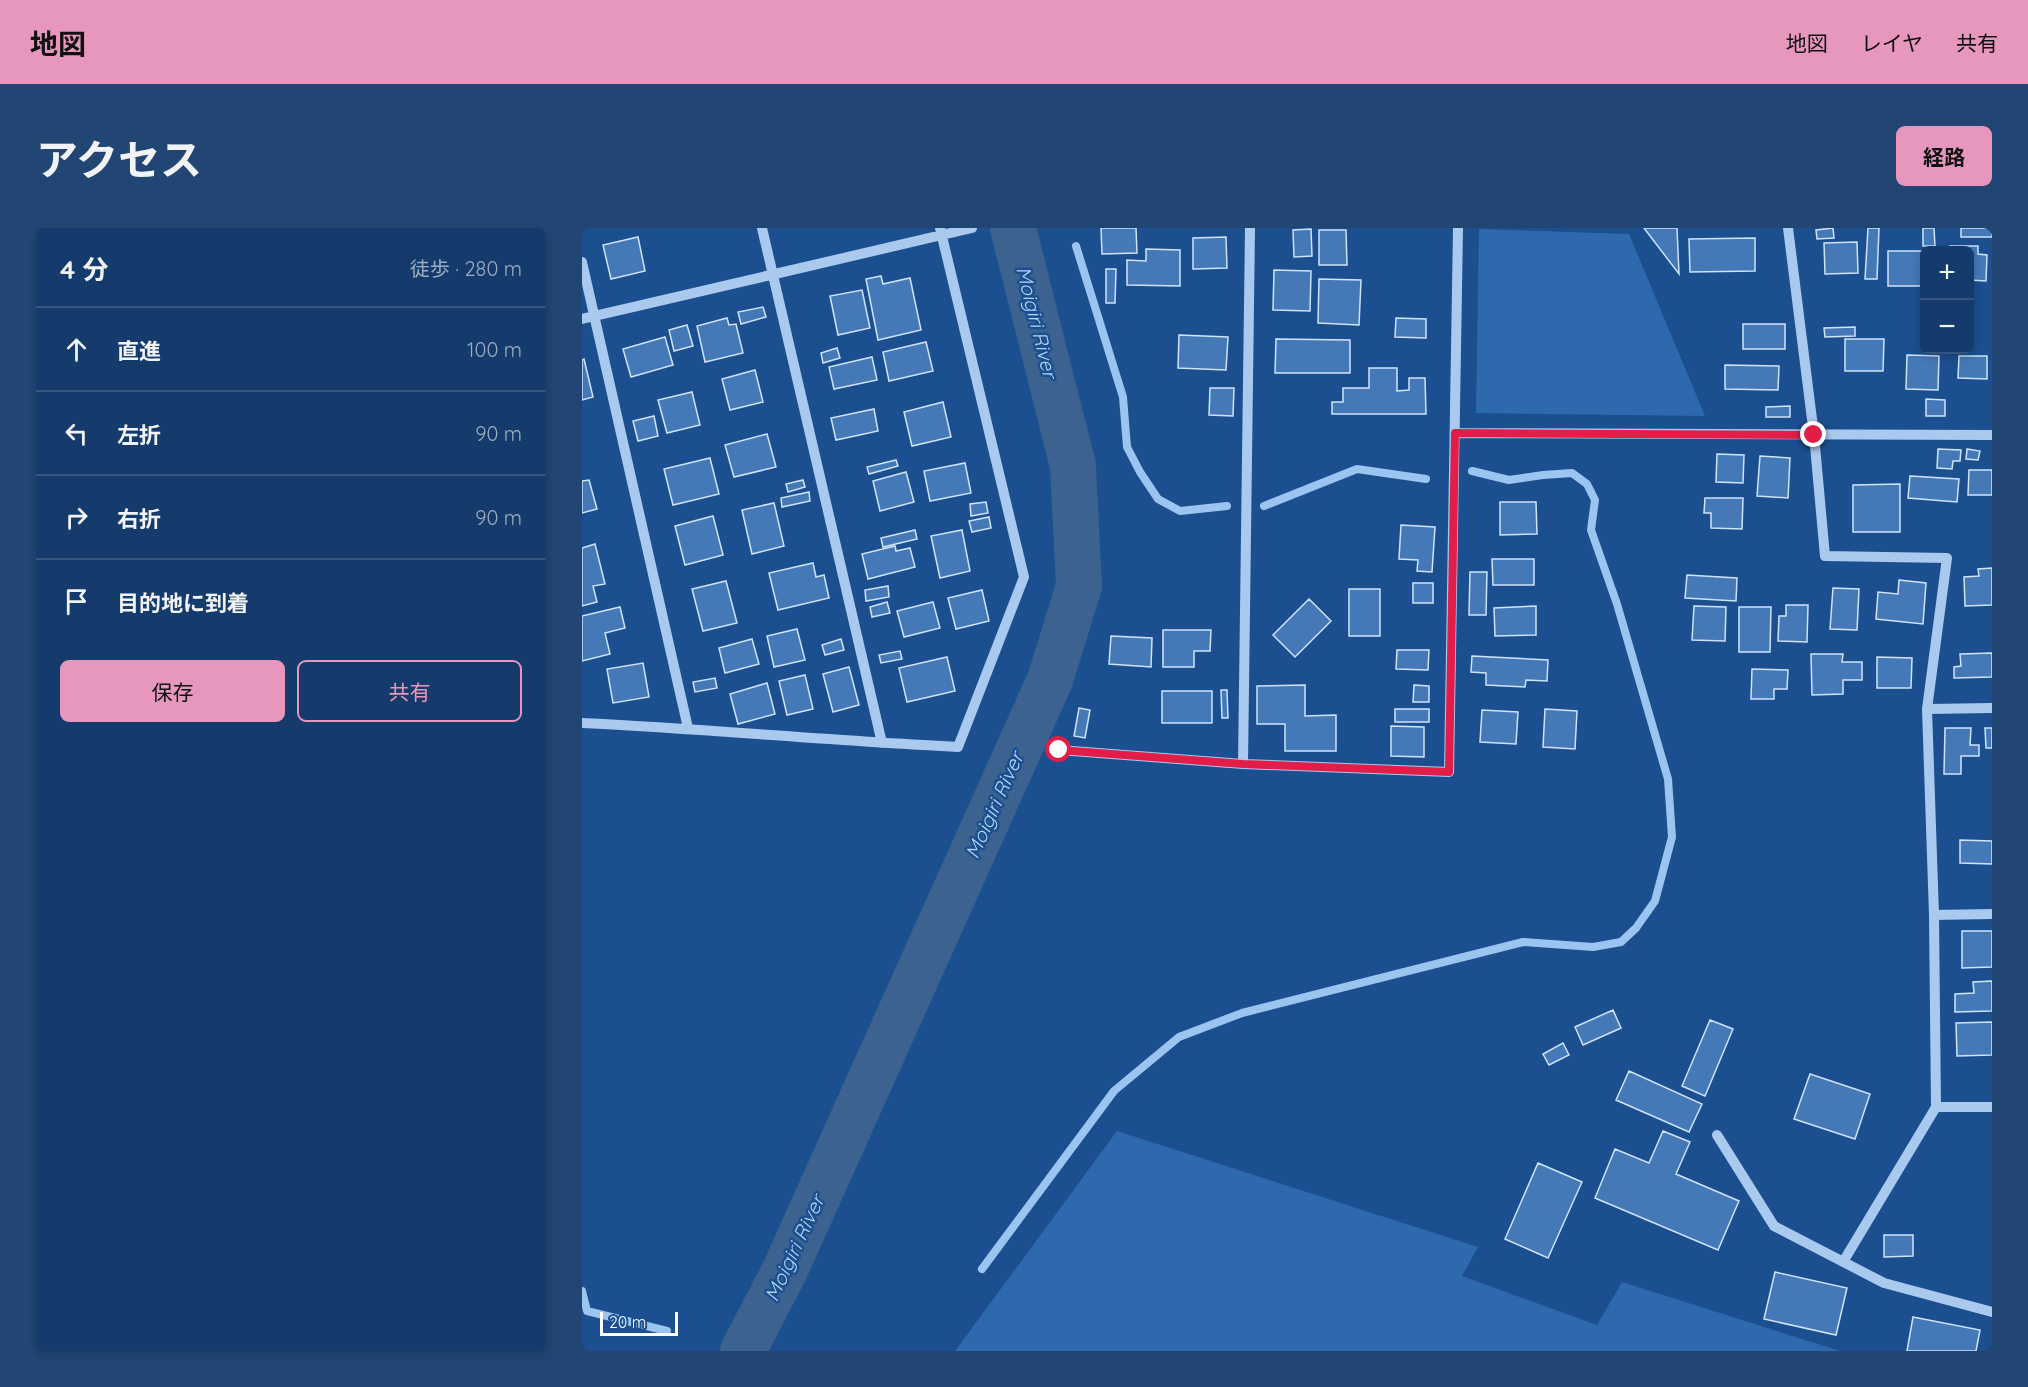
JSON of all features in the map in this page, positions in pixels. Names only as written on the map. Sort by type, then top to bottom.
[{"type":"street","points":[[762,228],[882,743]]},
{"type":"street","points":[[1243,764],[1250,228]]},
{"type":"street","points":[[1059,750],[1243,764],[1449,772],[1458,228]]},
{"type":"street","points":[[1788,228],[1814,435],[1825,556],[1947,558],[1927,709],[1934,915],[1936,1107],[1843,1262]]},
{"type":"street","points":[[582,319],[940,232],[969,229]]},
{"type":"street","points":[[582,723],[958,747],[1024,577],[940,232]]},
{"type":"street","points":[[582,262],[688,728]]},
{"type":"street","points":[[1455,433],[1992,435]]},
{"type":"street","points":[[1927,709],[1992,708]]},
{"type":"street","points":[[1934,915],[1992,914]]},
{"type":"street","points":[[1936,1107],[1992,1107]]},
{"type":"street","points":[[1717,1135],[1774,1226],[1884,1283],[1992,1312]]},
{"type":"shaded area","points":[[1479,229],[1629,234],[1705,416],[1476,413]]},
{"type":"shaded area","points":[[1117,1131],[1478,1247],[1462,1276],[1597,1325],[1622,1282],[1840,1351],[955,1351]]},
{"type":"building","points":[[1101,228],[1136,228],[1137,253],[1102,254]]},
{"type":"building","points":[[1644,228],[1677,228],[1679,274]]},
{"type":"building","points":[[1833,228],[1834,238],[1817,239],[1816,230]]},
{"type":"building","points":[[1868,228],[1879,228],[1877,279],[1865,279]]},
{"type":"building","points":[[1923,228],[1934,228],[1935,246],[1923,246]]},
{"type":"building","points":[[1961,228],[1992,228],[1992,237],[1961,237]]},
{"type":"building","points":[[1311,229],[1312,256],[1294,257],[1293,230]]},
{"type":"building","points":[[1319,230],[1346,230],[1347,265],[1319,265]]},
{"type":"building","points":[[638,237],[645,271],[611,279],[603,245]]},
{"type":"building","points":[[1226,237],[1227,268],[1193,269],[1193,238]]},
{"type":"building","points":[[1755,238],[1755,271],[1690,272],[1689,239]]},
{"type":"building","points":[[1857,242],[1858,273],[1825,274],[1824,243]]},
{"type":"building","points":[[1974,246],[1978,246],[1978,254],[1987,255],[1986,281],[1974,280]]},
{"type":"building","points":[[1146,249],[1180,250],[1180,286],[1127,285],[1127,260],[1146,261]]},
{"type":"building","points":[[1888,251],[1920,251],[1920,286],[1888,286]]},
{"type":"building","points":[[1106,269],[1116,269],[1115,303],[1106,303]]},
{"type":"building","points":[[1274,270],[1311,271],[1310,311],[1273,310]]},
{"type":"building","points":[[881,276],[883,284],[910,278],[921,330],[878,340],[866,279]]},
{"type":"building","points":[[1319,279],[1361,280],[1359,325],[1318,323]]},
{"type":"building","points":[[862,290],[870,328],[838,335],[830,296]]},
{"type":"building","points":[[763,307],[766,317],[741,324],[738,312]]},
{"type":"building","points":[[727,318],[729,325],[736,324],[743,353],[705,362],[697,326]]},
{"type":"building","points":[[1396,318],[1426,319],[1426,338],[1395,337]]},
{"type":"building","points":[[1743,324],[1785,324],[1785,349],[1743,349]]},
{"type":"building","points":[[687,325],[693,346],[674,351],[669,330]]},
{"type":"building","points":[[1855,327],[1855,336],[1825,337],[1824,328]]},
{"type":"building","points":[[1179,335],[1228,337],[1226,370],[1178,368]]},
{"type":"building","points":[[665,337],[673,365],[631,377],[623,349]]},
{"type":"building","points":[[1276,339],[1350,340],[1350,373],[1275,373]]},
{"type":"building","points":[[1845,339],[1884,339],[1883,371],[1845,371]]},
{"type":"building","points":[[926,342],[933,371],[889,381],[883,352]]},
{"type":"building","points":[[837,348],[840,358],[823,363],[821,353]]},
{"type":"building","points":[[1907,355],[1939,356],[1938,390],[1906,389]]},
{"type":"building","points":[[1959,356],[1987,356],[1987,379],[1958,378]]},
{"type":"building","points":[[872,357],[877,380],[834,389],[829,367]]},
{"type":"building","points":[[584,359],[593,397],[582,400],[582,360]]},
{"type":"building","points":[[1725,365],[1779,366],[1778,390],[1725,389]]},
{"type":"building","points":[[1369,368],[1397,368],[1397,391],[1409,390],[1409,378],[1425,378],[1426,414],[1332,414],[1332,402],[1343,402],[1343,388],[1369,388]]},
{"type":"building","points":[[755,370],[763,402],[730,410],[722,379]]},
{"type":"building","points":[[1210,388],[1234,388],[1233,416],[1209,415]]},
{"type":"building","points":[[692,392],[700,425],[667,433],[658,400]]},
{"type":"building","points":[[1926,399],[1945,400],[1945,416],[1926,416]]},
{"type":"building","points":[[943,402],[951,437],[912,446],[904,412]]},
{"type":"building","points":[[1790,406],[1790,417],[1766,417],[1766,407]]},
{"type":"building","points":[[874,409],[878,431],[836,440],[831,418]]},
{"type":"building","points":[[654,416],[658,436],[638,441],[633,421]]},
{"type":"building","points":[[767,434],[776,467],[734,477],[725,445]]},
{"type":"building","points":[[1938,449],[1961,450],[1960,461],[1953,461],[1952,469],[1937,468]]},
{"type":"building","points":[[1967,449],[1980,451],[1978,460],[1966,459]]},
{"type":"building","points":[[1717,454],[1744,455],[1743,483],[1716,482]]},
{"type":"building","points":[[1760,456],[1790,458],[1788,498],[1757,496]]},
{"type":"building","points":[[710,458],[719,494],[673,505],[664,469]]},
{"type":"building","points":[[896,460],[898,466],[869,474],[867,467]]},
{"type":"building","points":[[965,463],[971,493],[930,501],[924,471]]},
{"type":"building","points":[[1969,470],[1992,470],[1992,495],[1968,495]]},
{"type":"building","points":[[906,472],[914,502],[880,511],[873,481]]},
{"type":"building","points":[[1910,476],[1959,479],[1957,502],[1908,498]]},
{"type":"building","points":[[589,480],[597,509],[582,513],[582,481]]},
{"type":"building","points":[[803,480],[805,487],[788,492],[786,484]]},
{"type":"building","points":[[1900,484],[1900,532],[1853,532],[1853,485]]},
{"type":"building","points":[[809,492],[810,501],[782,507],[781,498]]},
{"type":"building","points":[[1705,498],[1743,498],[1742,529],[1711,528],[1711,513],[1704,513]]},
{"type":"building","points":[[986,502],[988,513],[971,516],[970,504]]},
{"type":"building","points":[[1500,502],[1536,502],[1537,534],[1500,535]]},
{"type":"building","points":[[774,503],[784,546],[752,554],[742,510]]},
{"type":"building","points":[[713,516],[723,555],[685,565],[675,526]]},
{"type":"building","points":[[989,517],[991,528],[972,532],[969,521]]},
{"type":"building","points":[[1401,525],[1435,527],[1432,572],[1417,571],[1418,560],[1399,559]]},
{"type":"building","points":[[915,530],[917,539],[883,547],[881,538]]},
{"type":"building","points":[[962,530],[970,571],[940,578],[931,536]]},
{"type":"building","points":[[595,544],[605,584],[593,586],[597,602],[582,606],[582,548]]},
{"type":"building","points":[[895,546],[896,551],[910,548],[915,567],[868,579],[862,554]]},
{"type":"building","points":[[1492,559],[1534,559],[1534,585],[1493,585]]},
{"type":"building","points":[[813,563],[816,577],[824,575],[829,598],[778,610],[769,573]]},
{"type":"building","points":[[1992,568],[1992,605],[1965,606],[1964,577],[1979,576],[1978,569]]},
{"type":"building","points":[[1470,572],[1487,572],[1486,615],[1469,615]]},
{"type":"building","points":[[1687,575],[1737,578],[1736,601],[1685,598]]},
{"type":"building","points":[[1899,580],[1926,583],[1923,624],[1876,619],[1878,592],[1898,594]]},
{"type":"building","points":[[726,581],[737,623],[703,631],[692,589]]},
{"type":"building","points":[[1413,583],[1433,583],[1433,603],[1413,603]]},
{"type":"building","points":[[888,586],[889,597],[866,601],[865,590]]},
{"type":"building","points":[[1833,588],[1859,589],[1857,630],[1830,629]]},
{"type":"building","points":[[1349,589],[1380,589],[1380,636],[1349,636]]},
{"type":"building","points":[[982,590],[989,621],[956,629],[948,598]]},
{"type":"building","points":[[1309,599],[1331,621],[1295,657],[1273,635]]},
{"type":"building","points":[[887,602],[890,613],[872,617],[870,607]]},
{"type":"building","points":[[933,602],[940,628],[904,637],[897,611]]},
{"type":"building","points":[[1786,605],[1808,605],[1807,642],[1778,641],[1779,616],[1786,616]]},
{"type":"building","points":[[1536,606],[1536,635],[1495,636],[1494,608]]},
{"type":"building","points":[[1694,606],[1726,607],[1725,641],[1692,640]]},
{"type":"building","points":[[620,607],[625,628],[605,633],[610,654],[582,661],[582,616]]},
{"type":"building","points":[[1739,607],[1771,607],[1770,652],[1739,652]]},
{"type":"building","points":[[797,629],[805,660],[774,667],[767,636]]},
{"type":"building","points":[[1163,630],[1211,630],[1210,651],[1194,651],[1194,667],[1163,667]]},
{"type":"building","points":[[1111,636],[1152,638],[1151,667],[1109,664]]},
{"type":"building","points":[[752,639],[759,664],[725,673],[719,648]]},
{"type":"building","points":[[841,639],[844,650],[825,655],[822,645]]},
{"type":"building","points":[[1397,650],[1429,650],[1428,670],[1396,669]]},
{"type":"building","points":[[900,651],[902,659],[881,663],[879,655]]},
{"type":"building","points":[[1992,653],[1992,677],[1954,678],[1954,667],[1961,666],[1960,654]]},
{"type":"building","points":[[1811,654],[1843,654],[1842,662],[1862,662],[1862,680],[1843,680],[1843,694],[1812,695]]},
{"type":"building","points":[[1472,656],[1548,660],[1547,681],[1526,680],[1525,687],[1486,685],[1486,673],[1471,672]]},
{"type":"building","points":[[947,657],[955,691],[907,702],[899,668]]},
{"type":"building","points":[[1877,657],[1912,658],[1911,688],[1877,688]]},
{"type":"building","points":[[643,663],[649,697],[613,703],[607,669]]},
{"type":"building","points":[[849,667],[859,705],[833,712],[823,674]]},
{"type":"building","points":[[1752,669],[1788,670],[1787,689],[1774,689],[1774,699],[1751,699]]},
{"type":"building","points":[[805,675],[813,709],[787,715],[779,681]]},
{"type":"building","points":[[715,678],[717,688],[695,692],[693,682]]},
{"type":"building","points":[[767,683],[775,714],[738,724],[730,694]]},
{"type":"building","points":[[1305,685],[1305,716],[1336,715],[1336,751],[1285,751],[1285,724],[1257,724],[1257,686]]},
{"type":"building","points":[[1414,685],[1429,686],[1429,702],[1413,702]]},
{"type":"building","points":[[1221,690],[1227,690],[1228,718],[1222,718]]},
{"type":"building","points":[[1162,691],[1212,691],[1212,723],[1162,723]]},
{"type":"building","points":[[1079,708],[1090,710],[1085,738],[1074,736]]},
{"type":"building","points":[[1395,709],[1429,709],[1429,722],[1395,722]]},
{"type":"building","points":[[1545,709],[1577,711],[1575,749],[1543,747]]},
{"type":"building","points":[[1482,710],[1518,712],[1516,744],[1480,742]]},
{"type":"building","points":[[1391,726],[1424,727],[1424,757],[1391,756]]},
{"type":"building","points":[[1945,728],[1971,728],[1970,745],[1979,745],[1979,756],[1961,756],[1961,774],[1944,774]]},
{"type":"building","points":[[1985,728],[1992,728],[1992,748],[1986,748]]},
{"type":"building","points":[[1960,840],[1992,841],[1992,864],[1960,863]]},
{"type":"building","points":[[1962,931],[1992,931],[1992,967],[1962,968]]},
{"type":"building","points":[[1992,981],[1992,1011],[1955,1012],[1955,994],[1974,993],[1973,982]]},
{"type":"building","points":[[1613,1010],[1621,1028],[1583,1045],[1575,1027]]},
{"type":"building","points":[[1710,1020],[1733,1029],[1705,1096],[1682,1086]]},
{"type":"building","points":[[1992,1022],[1992,1055],[1957,1056],[1956,1023]]},
{"type":"building","points":[[1563,1043],[1569,1055],[1549,1065],[1543,1054]]},
{"type":"building","points":[[1629,1071],[1702,1104],[1689,1132],[1616,1100]]},
{"type":"building","points":[[1810,1074],[1870,1094],[1855,1139],[1794,1119]]},
{"type":"building","points":[[1663,1131],[1690,1142],[1676,1174],[1739,1201],[1718,1250],[1595,1198],[1615,1149],[1649,1163]]},
{"type":"building","points":[[1538,1163],[1582,1182],[1548,1258],[1505,1239]]},
{"type":"building","points":[[1884,1235],[1913,1235],[1913,1256],[1884,1257]]},
{"type":"building","points":[[1775,1272],[1847,1288],[1836,1335],[1764,1319]]},
{"type":"building","points":[[1913,1317],[1980,1330],[1976,1351],[1907,1351]]},
{"type":"waterway","name":"Moigiri River","points":[[743,1351],[785,1270],[1050,680],[1079,586],[1073,466],[1013,228]]},
{"type":"waterway","points":[[1076,246],[1123,397],[1127,447],[1140,472],[1158,499],[1180,511],[1227,506]]},
{"type":"waterway","points":[[1264,506],[1357,469],[1426,479]]},
{"type":"waterway","points":[[982,1269],[1114,1091],[1179,1037],[1242,1013],[1523,942],[1593,947],[1621,942],[1636,928],[1655,901],[1672,837],[1668,779],[1617,604],[1591,530],[1595,500],[1587,484],[1572,473],[1509,480],[1472,471]]},
{"type":"waterway","points":[[582,1291],[587,1311],[667,1331]]},
{"type":"route","points":[[1059,750],[1243,764],[1449,772],[1455,433],[1814,435]]}]
